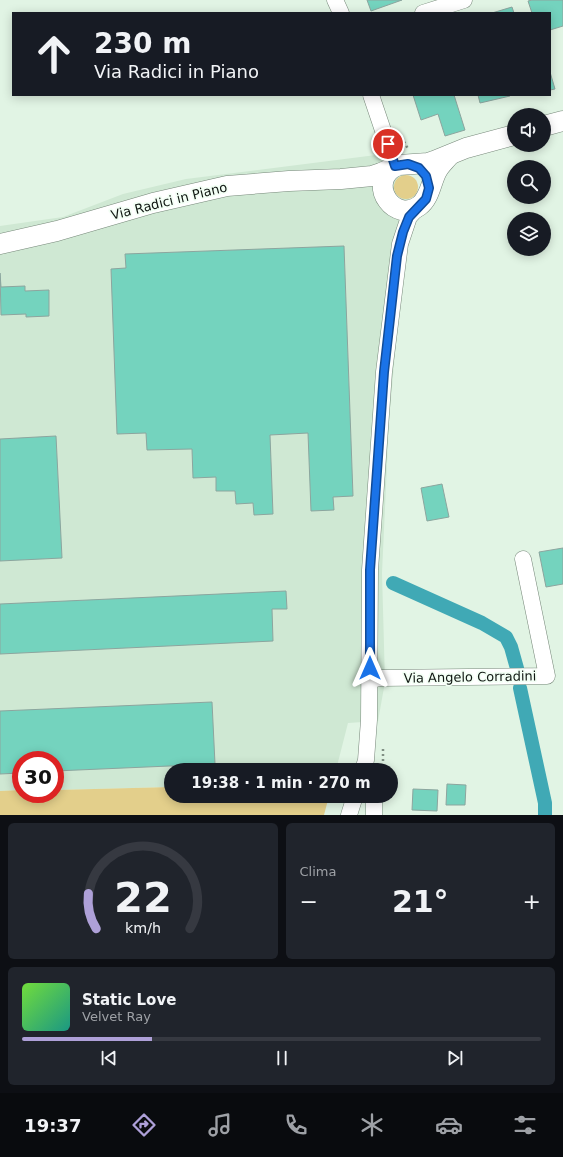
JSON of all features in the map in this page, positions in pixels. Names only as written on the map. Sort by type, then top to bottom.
[{"type":"street","points":[[335,0],[340,12]]},
{"type":"street","points":[[426,12],[464,0]]},
{"type":"street","points":[[371,96],[398,166]]},
{"type":"street","points":[[551,124],[563,121]]},
{"type":"street","name":"Via Radici in Piano","points":[[0,244],[58,231],[153,203],[227,186],[372,176],[398,166],[428,163],[466,148],[507,137]]},
{"type":"street","name":"Via Radici in Piano","points":[[341,179],[362,183],[396,208],[406,210],[412,209],[424,199],[437,170],[449,156]]},
{"type":"street","points":[[366,763],[370,680],[370,562],[384,372],[397,256],[401,238],[409,217],[424,199],[428,182],[426,176],[419,168],[398,166],[385,175],[383,180],[382,186],[396,218],[397,256]]},
{"type":"street","name":"Via Angelo Corradini","points":[[370,680],[381,678],[547,676],[523,559]]},
{"type":"street","points":[[349,815],[353,803]]},
{"type":"street","points":[[374,803],[374,815]]},
{"type":"shaded area","points":[[376,155],[404,173],[410,185],[389,421],[382,573],[385,682],[378,721],[348,723],[338,763],[164,763],[164,787],[64,790],[64,751],[12,751],[12,790],[0,791],[0,226],[63,217],[123,194],[186,179]]},
{"type":"shaded area","points":[[406,175],[415,178],[418,187],[415,196],[406,199],[397,196],[394,187],[397,178]]},
{"type":"shaded area","points":[[164,787],[164,803],[327,803],[324,815],[0,815],[0,791],[12,790],[12,803],[64,803],[64,790]]},
{"type":"building","points":[[367,0],[402,0],[371,11]]},
{"type":"building","points":[[563,0],[563,26],[551,30],[551,12],[532,12],[528,1]]},
{"type":"building","points":[[512,7],[514,12],[495,12]]},
{"type":"building","points":[[551,75],[555,89],[551,90]]},
{"type":"building","points":[[413,96],[454,96],[465,130],[445,136],[438,114],[421,120]]},
{"type":"building","points":[[478,96],[510,96],[480,103]]},
{"type":"building","points":[[344,246],[353,496],[333,497],[334,510],[311,511],[308,433],[270,435],[273,514],[254,515],[253,503],[236,504],[235,491],[216,491],[216,477],[193,478],[192,449],[147,450],[146,433],[117,434],[111,269],[126,268],[125,254]]},
{"type":"building","points":[[0,273],[1,287],[25,286],[25,291],[49,290],[49,316],[26,317],[26,314],[1,315]]},
{"type":"building","points":[[56,436],[62,558],[0,561],[0,439]]},
{"type":"building","points":[[442,484],[449,517],[427,521],[421,488]]},
{"type":"building","points":[[563,548],[563,584],[546,587],[539,552]]},
{"type":"building","points":[[286,591],[287,609],[272,609],[273,641],[0,654],[0,604]]},
{"type":"building","points":[[212,702],[215,763],[164,763],[164,766],[64,771],[64,751],[12,751],[12,773],[0,774],[0,711]]},
{"type":"building","points":[[447,784],[466,785],[465,805],[446,805]]},
{"type":"building","points":[[413,789],[438,790],[437,811],[412,810]]},
{"type":"waterway","points":[[393,583],[482,623],[506,637],[511,647],[518,672]]},
{"type":"waterway","points":[[520,688],[545,803],[545,815]]},
{"type":"route","points":[[370,668],[370,570],[384,372],[397,256],[403,232],[409,217],[413,211],[426,199],[429,188],[426,176],[419,168],[408,164],[399,164],[395,166],[388,144]]}]
